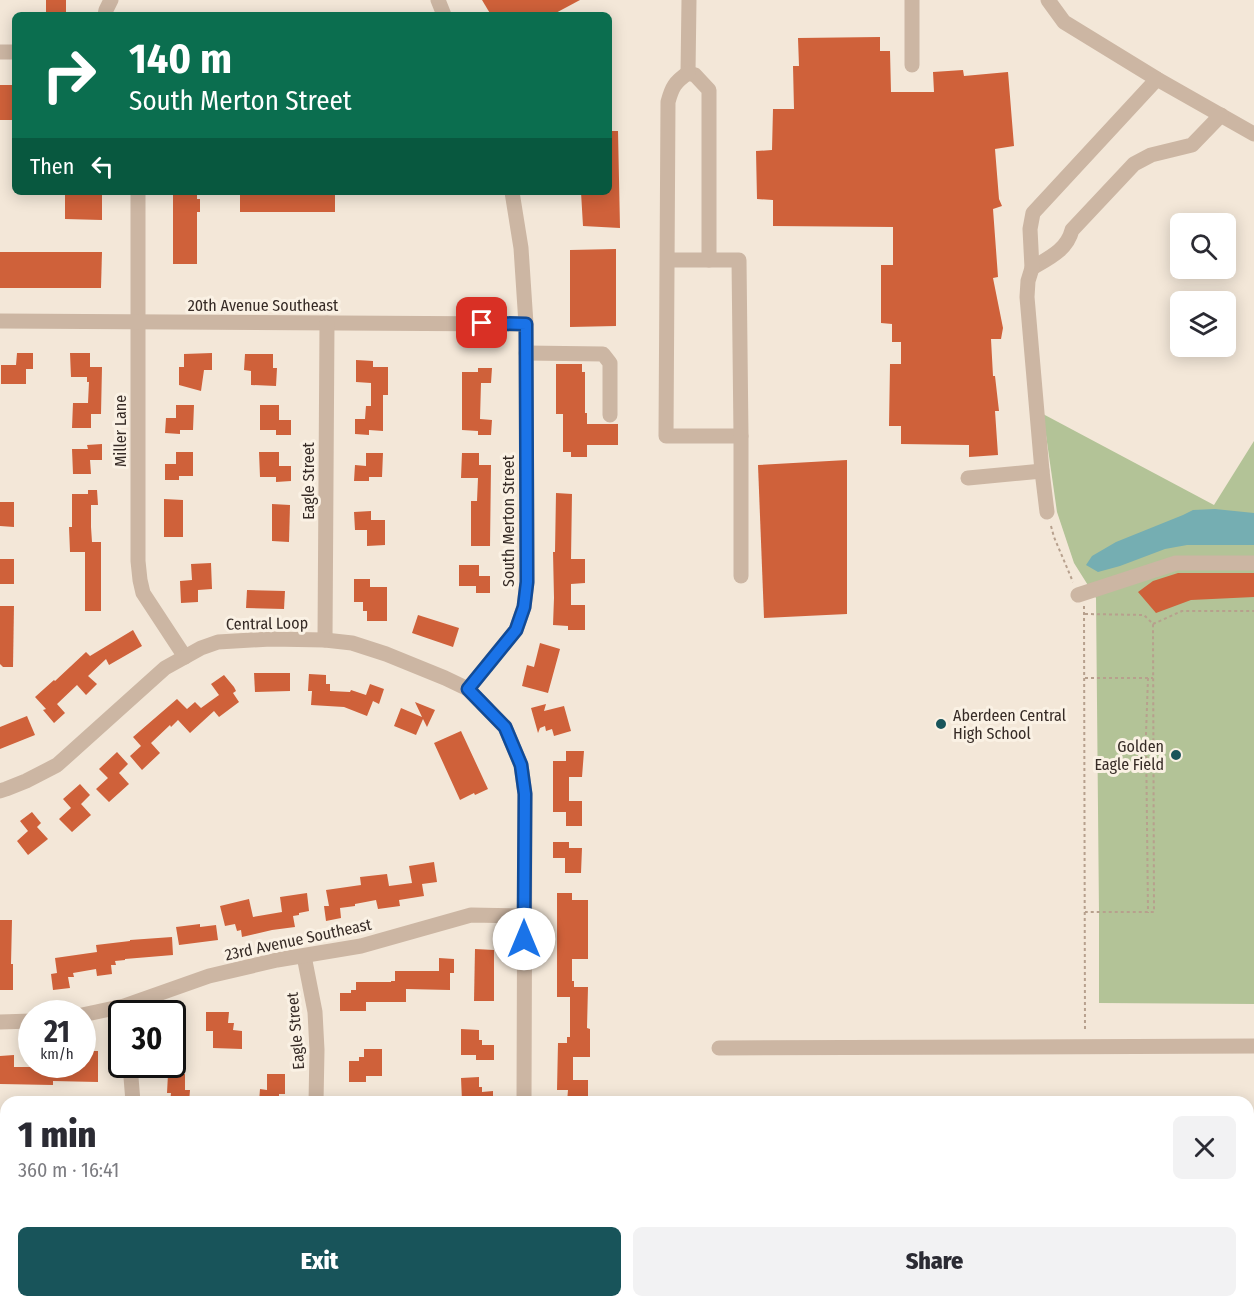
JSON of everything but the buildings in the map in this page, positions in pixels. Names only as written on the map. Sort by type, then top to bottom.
[{"type":"street","points":[[688,73],[689,0]]},
{"type":"street","points":[[912,0],[912,65]]},
{"type":"street","points":[[1048,0],[1064,22],[1157,79],[1254,134]]},
{"type":"street","points":[[688,73],[672,88],[668,102],[666,436],[741,436]]},
{"type":"street","points":[[688,73],[695,75],[709,90],[709,260]]},
{"type":"street","points":[[1047,512],[1027,297],[1032,268],[1030,229],[1033,213],[1157,79]]},
{"type":"street","points":[[1032,268],[1062,249],[1070,239],[1072,230],[1134,164],[1151,155],[1192,145],[1221,115]]},
{"type":"street","name":"Miller Lane","points":[[138,195],[138,549],[140,580],[143,593],[185,657]]},
{"type":"street","name":"South Merton Street","points":[[468,689],[516,630],[524,607],[527,582],[526,324],[521,248],[512,195]]},
{"type":"street","points":[[667,260],[739,260],[741,576]]},
{"type":"street","name":"20th Avenue Southeast","points":[[0,321],[526,324]]},
{"type":"street","name":"Eagle Street","points":[[325,640],[327,323]]},
{"type":"street","points":[[526,353],[603,354],[610,363],[610,415]]},
{"type":"street","points":[[968,478],[1042,471]]},
{"type":"street","points":[[1078,595],[1176,563],[1254,563]]},
{"type":"street","name":"Central Loop","points":[[0,791],[57,765],[165,668],[201,648],[218,642],[271,639],[352,643],[386,654],[468,689]]},
{"type":"street","points":[[468,689],[505,727],[521,765],[525,794],[524,1096]]},
{"type":"street","name":"23rd Avenue Southeast","points":[[149,1000],[209,976],[278,960],[361,946],[471,915],[524,915]]},
{"type":"street","name":"Eagle Street","points":[[304,956],[315,1012],[316,1096]]},
{"type":"street","points":[[0,1022],[18,1021]]},
{"type":"street","points":[[719,1048],[1254,1046]]},
{"type":"street","points":[[131,1078],[133,1096]]},
{"type":"path","points":[[1047,512],[1054,537],[1085,608],[1086,1046]]},
{"type":"path","points":[[1153,624],[1182,611],[1254,611]]},
{"type":"path","points":[[1085,614],[1144,615],[1153,624],[1154,912],[1085,912]]},
{"type":"path","points":[[1085,678],[1153,678]]},
{"type":"path","points":[[1148,678],[1146,734],[1148,913]]},
{"type":"green space","name":"Golden Eagle Field","points":[[1043,414],[1214,505],[1254,441],[1254,1004],[1099,1003],[1096,598],[1074,563],[1057,512]]},
{"type":"water","points":[[1215,509],[1254,513],[1254,545],[1187,545],[1165,549],[1098,572],[1086,565],[1092,556],[1116,542],[1193,510]]},
{"type":"place","name":"Aberdeen Central High School","points":[[941,724]]},
{"type":"place","name":"Golden Eagle Field","points":[[1176,755]]},
{"type":"route","points":[[482,323],[526,324],[527,582],[524,607],[516,630],[468,689],[505,727],[521,765],[525,794],[524,939]]}]
